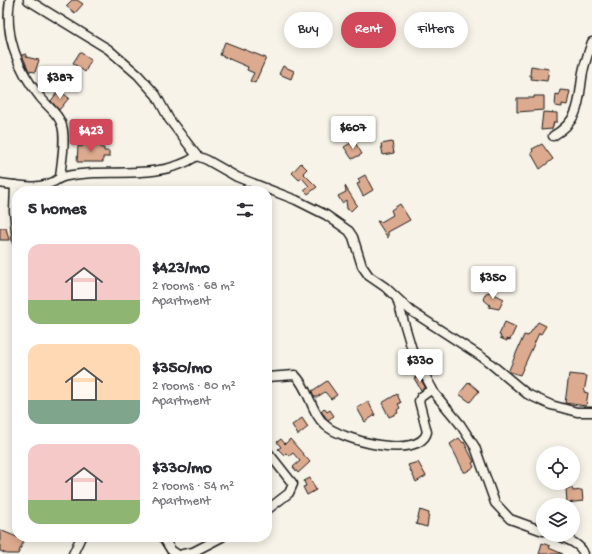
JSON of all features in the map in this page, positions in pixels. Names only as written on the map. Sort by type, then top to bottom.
[{"type":"street","points":[[10,0],[10,30],[17,59],[30,85],[61,122],[63,136],[60,178]]},
{"type":"street","points":[[28,0],[108,49],[138,75],[156,95],[169,119],[197,156],[237,177],[260,186]]},
{"type":"street","points":[[553,136],[563,130],[577,111],[583,72],[592,42]]},
{"type":"street","points":[[46,186],[51,185],[60,178],[77,174],[152,171],[183,164],[197,156]]},
{"type":"street","points":[[0,183],[28,186]]},
{"type":"street","points":[[272,191],[310,206],[343,226],[353,236],[362,266],[369,276],[386,287],[397,299],[421,318],[485,359],[527,394],[551,405],[577,412],[592,412]]},
{"type":"street","points":[[397,299],[413,353],[432,389],[460,424],[475,446],[485,470],[491,494],[501,511],[515,521],[536,528]]},
{"type":"street","points":[[272,377],[295,375],[310,396],[310,404],[326,425],[347,436],[389,447],[409,445],[426,436],[427,432],[419,401],[432,389]]},
{"type":"street","points":[[272,457],[293,484],[289,492],[272,506]]},
{"type":"street","points":[[73,554],[79,542]]},
{"type":"street","points":[[166,542],[171,550],[177,554]]},
{"type":"street","points":[[182,554],[193,552],[212,542]]},
{"type":"street","points":[[572,542],[583,549],[584,554]]},
{"type":"building","points":[[72,0],[77,0],[83,4],[75,13],[66,6]]},
{"type":"building","points":[[225,42],[266,58],[255,83],[250,81],[254,73],[247,70],[248,67],[220,55]]},
{"type":"building","points":[[80,52],[91,60],[85,72],[73,63]]},
{"type":"building","points":[[26,54],[26,57],[39,60],[35,72],[29,71],[22,55]]},
{"type":"building","points":[[283,66],[294,71],[291,79],[279,74]]},
{"type":"building","points":[[531,66],[549,69],[547,81],[531,79]]},
{"type":"building","points":[[50,70],[62,80],[53,91],[43,82],[47,78],[45,76]]},
{"type":"building","points":[[59,90],[69,98],[59,110],[51,101]]},
{"type":"building","points":[[560,90],[570,91],[567,105],[562,104],[562,107],[555,106],[556,94],[559,95]]},
{"type":"building","points":[[534,96],[544,96],[544,110],[517,112],[517,98],[534,98]]},
{"type":"building","points":[[543,112],[557,113],[557,122],[554,122],[552,129],[541,130]]},
{"type":"building","points":[[340,123],[347,129],[348,132],[340,138],[333,129]]},
{"type":"building","points":[[354,141],[362,154],[352,159],[344,147]]},
{"type":"building","points":[[83,142],[101,144],[101,148],[104,148],[104,151],[109,151],[109,157],[103,157],[103,162],[77,162],[78,146],[82,147]]},
{"type":"building","points":[[392,142],[394,153],[383,155],[381,144]]},
{"type":"building","points":[[542,144],[553,159],[540,169],[531,153],[533,151],[532,149]]},
{"type":"building","points":[[301,163],[307,169],[303,173],[317,187],[308,194],[304,190],[309,186],[302,178],[299,180],[292,173]]},
{"type":"building","points":[[365,175],[373,190],[363,196],[357,184],[360,183],[358,179]]},
{"type":"building","points":[[345,186],[357,205],[351,211],[347,209],[346,200],[342,203],[338,196],[346,192]]},
{"type":"building","points":[[400,204],[410,220],[388,232],[388,238],[377,221],[381,222],[393,215],[391,210]]},
{"type":"building","points":[[0,228],[6,228],[9,240],[0,240]]},
{"type":"building","points":[[490,292],[504,299],[499,309],[489,307],[490,305],[483,299],[486,293]]},
{"type":"building","points":[[505,322],[516,327],[510,340],[507,339],[507,341],[500,338],[501,336],[499,335]]},
{"type":"building","points":[[538,322],[546,326],[541,334],[539,333],[520,375],[510,372],[509,370],[524,335],[528,336]]},
{"type":"building","points":[[569,374],[587,376],[584,392],[588,393],[586,406],[565,403]]},
{"type":"building","points":[[419,376],[425,387],[421,390],[414,378]]},
{"type":"building","points":[[327,381],[337,395],[331,399],[325,392],[317,397],[314,397],[312,391]]},
{"type":"building","points":[[469,382],[479,391],[470,402],[459,394]]},
{"type":"building","points":[[397,394],[401,403],[398,404],[400,408],[397,410],[398,413],[389,417],[382,403]]},
{"type":"building","points":[[368,401],[375,415],[365,422],[357,408]]},
{"type":"building","points":[[324,408],[327,412],[330,410],[334,416],[328,420],[321,411]]},
{"type":"building","points":[[302,418],[308,427],[298,435],[292,425]]},
{"type":"building","points":[[459,438],[463,443],[464,442],[474,462],[472,463],[474,467],[466,472],[464,472],[450,444]]},
{"type":"building","points":[[281,439],[285,444],[290,439],[310,462],[298,473],[293,467],[300,461],[293,453],[289,456],[286,453],[284,455],[278,449],[281,447],[277,442]]},
{"type":"building","points":[[418,462],[426,476],[416,482],[408,465]]},
{"type":"building","points":[[310,478],[316,490],[307,495],[303,487],[306,486],[304,481]]},
{"type":"building","points":[[566,490],[582,490],[583,501],[580,501],[580,498],[567,498]]},
{"type":"building","points":[[420,510],[429,513],[427,527],[416,524]]},
{"type":"building","points":[[0,530],[12,535],[12,542],[23,542],[18,554],[7,554],[0,551]]},
{"type":"building","points":[[542,543],[550,546],[549,548],[563,554],[539,554]]}]
